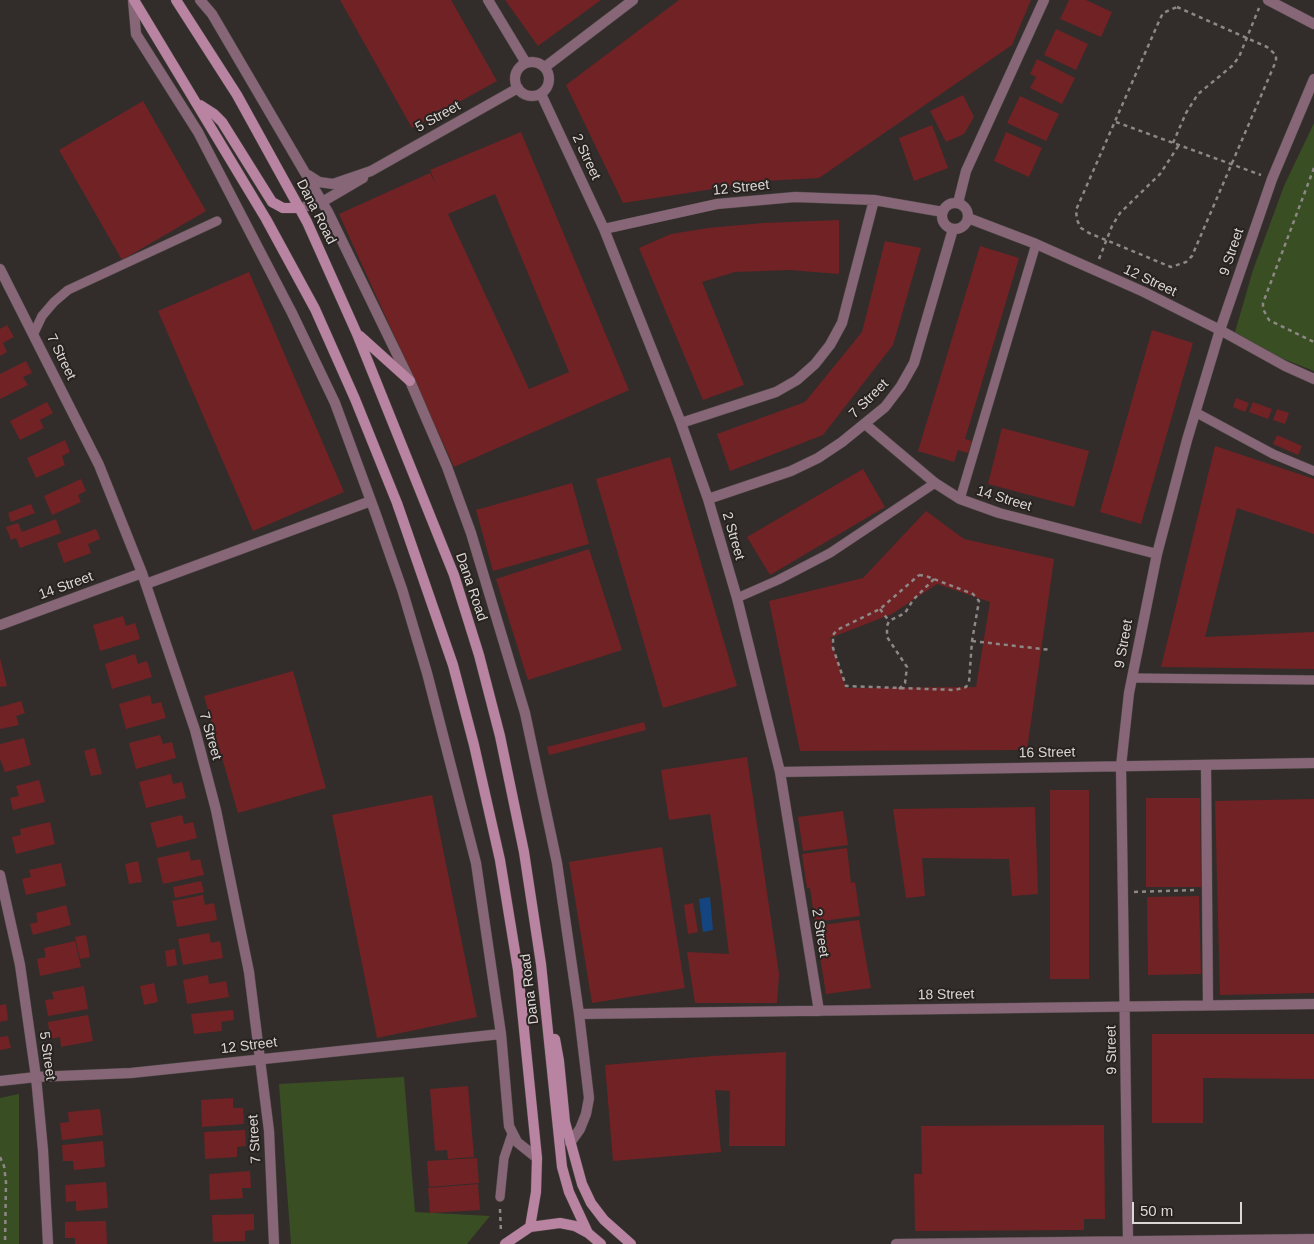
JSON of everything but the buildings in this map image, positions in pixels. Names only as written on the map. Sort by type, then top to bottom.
[{"type":"street","name":"Dana Road","points":[[133,0],[266,219],[315,309],[355,399],[397,503],[453,664],[474,745],[510,915],[525,1026],[537,1158],[536,1192],[530,1227]]},
{"type":"street","points":[[133,0],[136,34],[198,132],[288,304],[335,403],[402,589],[427,672],[476,863],[501,1034],[509,1126],[517,1142],[537,1158]]},
{"type":"street","name":"Dana Road","points":[[176,0],[237,95],[300,208],[358,334],[454,575],[479,655],[500,736],[524,852],[548,1020],[562,1167],[569,1192],[588,1233]]},
{"type":"street","points":[[200,0],[212,14],[322,202],[410,381],[472,533],[524,713],[557,863],[589,1098],[586,1114],[580,1129],[570,1143]]},
{"type":"street","points":[[488,0],[526,63]]},
{"type":"street","points":[[545,67],[634,0]]},
{"type":"street","points":[[958,203],[966,171],[1044,0]]},
{"type":"street","points":[[1264,2],[1314,24]]},
{"type":"street","points":[[536,62],[545,67],[549,82],[541,94],[526,95],[518,88],[517,71],[526,63],[536,62]]},
{"type":"street","name":"9 Street","points":[[1128,1240],[1121,766],[1132,678],[1157,554],[1195,412],[1220,330],[1272,179],[1314,79]]},
{"type":"street","name":"5 Street","points":[[300,208],[322,202],[359,181],[371,171],[518,88]]},
{"type":"street","name":"2 Street","points":[[541,94],[604,229],[681,423],[708,499],[737,598],[780,772],[819,1011]]},
{"type":"street","points":[[197,103],[214,114],[222,122],[272,202],[283,208],[300,208]]},
{"type":"street","name":"5 Street","points":[[306,173],[319,182],[333,184],[371,171]]},
{"type":"street","name":"12 Street","points":[[604,229],[678,211],[756,199],[825,197],[874,200],[943,212]]},
{"type":"street","points":[[681,423],[776,392],[797,380],[815,364],[830,345],[842,323],[874,200]]},
{"type":"street","points":[[958,203],[964,206],[968,218],[963,227],[953,229],[944,223],[943,212],[946,206],[958,203]]},
{"type":"street","name":"12 Street","points":[[968,218],[1036,244],[1095,270],[1220,330],[1285,366],[1314,379]]},
{"type":"street","name":"7 Street","points":[[708,499],[791,471],[842,442],[885,407],[914,363],[953,229]]},
{"type":"street","name":"7 Street","points":[[0,269],[99,465],[146,584],[195,730],[216,810],[239,918],[261,1058],[269,1131],[274,1244]]},
{"type":"street","points":[[358,334],[410,381]]},
{"type":"street","name":"14 Street","points":[[865,424],[935,483],[960,499],[1000,513],[1157,554]]},
{"type":"street","points":[[146,584],[371,501]]},
{"type":"street","name":"14 Street","points":[[0,625],[142,573]]},
{"type":"street","name":"16 Street","points":[[780,772],[1314,763]]},
{"type":"street","points":[[1206,765],[1208,1005]]},
{"type":"street","name":"5 Street","points":[[0,875],[20,964],[36,1077],[43,1150],[48,1244]]},
{"type":"street","name":"18 Street","points":[[579,1014],[1125,1005],[1314,1004]]},
{"type":"street","points":[[548,1020],[557,1047],[570,1143],[575,1164],[591,1203],[604,1220],[631,1244]]},
{"type":"street","name":"12 Street","points":[[0,1081],[36,1077],[131,1073],[501,1034]]},
{"type":"street","points":[[501,1241],[530,1227],[560,1223],[575,1226],[588,1233],[601,1244]]},
{"type":"street","points":[[896,1244],[1314,1239]]},
{"type":"lane","points":[[34,333],[42,316],[68,290],[216,221]]},
{"type":"lane","points":[[960,499],[1036,244]]},
{"type":"lane","points":[[1195,412],[1273,454],[1314,471]]},
{"type":"lane","points":[[737,598],[778,580],[830,553],[935,483]]},
{"type":"lane","points":[[1132,678],[1314,680]]},
{"type":"lane","points":[[500,1197],[504,1158],[512,1134]]},
{"type":"path","points":[[1173,143],[1192,102],[1207,86],[1232,66],[1248,38],[1264,2]]},
{"type":"path","points":[[1169,8],[1183,10],[1248,38],[1272,50],[1276,61],[1232,165],[1186,262],[1171,267],[1081,228],[1077,220],[1076,210],[1163,12],[1169,8]]},
{"type":"path","points":[[1116,122],[1272,179]]},
{"type":"path","points":[[1095,270],[1106,240],[1120,213],[1160,174],[1178,145]]},
{"type":"path","points":[[1314,168],[1265,297],[1263,310],[1269,320],[1314,342]]},
{"type":"path","points":[[923,575],[973,594],[979,601],[972,641],[970,676],[966,686],[955,690],[846,686],[832,642],[837,630],[880,609],[916,577],[923,575]]},
{"type":"path","points":[[899,689],[905,683],[907,667],[887,637],[886,631],[889,621],[905,613],[914,600],[934,579]]},
{"type":"path","points":[[880,609],[889,621]]},
{"type":"path","points":[[972,641],[1051,650]]},
{"type":"path","points":[[1123,892],[1207,890]]},
{"type":"path","points":[[0,1156],[4,1166],[6,1182],[5,1244]]},
{"type":"path","points":[[500,1197],[501,1241]]},
{"type":"green space","points":[[1314,123],[1314,371],[1233,339],[1253,270],[1284,186]]},
{"type":"green space","points":[[404,1077],[415,1212],[490,1216],[467,1244],[291,1244],[279,1084]]},
{"type":"green space","points":[[19,1094],[19,1244],[0,1244],[0,1098]]},
{"type":"water","points":[[710,897],[713,930],[703,932],[699,899]]}]
